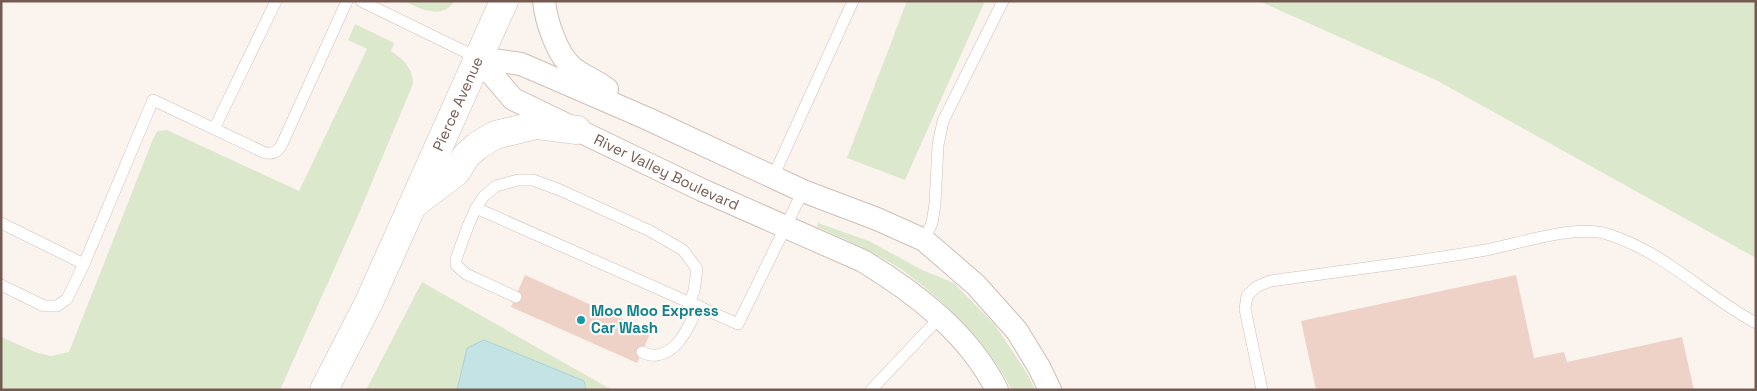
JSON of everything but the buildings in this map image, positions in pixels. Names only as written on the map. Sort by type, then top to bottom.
[{"type":"street","name":"Pierce Avenue","points":[[324,390],[369,302],[504,1]]},
{"type":"street","points":[[544,1],[545,13],[553,36],[563,55],[573,68],[596,80],[646,118]]},
{"type":"street","points":[[478,58],[521,64],[646,118],[803,191],[924,240],[976,285],[1017,331],[1039,367],[1050,390]]},
{"type":"street","name":"River Valley Boulevard","points":[[478,58],[513,99],[702,190],[871,266],[886,275],[940,317],[975,355],[997,390]]},
{"type":"street","name":"Pierce Avenue","points":[[411,207],[456,172],[466,156],[494,135],[537,125],[577,130]]},
{"type":"lane","points":[[214,129],[276,1]]},
{"type":"lane","points":[[1,285],[44,306],[57,306],[67,299],[84,264],[153,100],[266,153],[272,153],[279,149],[347,1]]},
{"type":"lane","points":[[361,1],[478,58]]},
{"type":"lane","points":[[773,177],[853,1]]},
{"type":"lane","points":[[924,240],[932,222],[935,204],[938,145],[943,121],[1003,1]]},
{"type":"lane","points":[[516,297],[466,274],[456,265],[456,259],[476,208],[484,196],[496,186],[518,180],[533,180],[560,190],[650,231],[683,250],[697,269],[694,304],[677,344],[670,352],[655,356],[642,352]]},
{"type":"lane","points":[[476,208],[738,324],[803,191]]},
{"type":"lane","points":[[1,223],[84,264]]},
{"type":"lane","points":[[1262,390],[1245,309],[1247,296],[1256,287],[1270,281],[1482,251],[1568,232],[1587,230],[1604,234],[1627,241],[1650,252],[1756,323]]},
{"type":"lane","points":[[874,388],[940,317]]},
{"type":"green space","points":[[404,1],[454,1],[449,7],[437,12]]},
{"type":"green space","points":[[907,1],[985,1],[905,180],[847,158]]},
{"type":"green space","points":[[1259,1],[1756,1],[1756,258],[1436,80]]},
{"type":"green space","points":[[355,24],[394,43],[391,51],[406,64],[413,78],[413,84],[357,218],[280,390],[1,390],[1,337],[35,352],[51,356],[69,352],[157,131],[167,130],[299,191],[367,49],[348,40]]},
{"type":"green space","points":[[818,223],[869,241],[922,270],[954,283],[995,325],[1028,375],[1035,390],[1012,390],[1004,375],[973,334],[949,309],[908,274],[869,251],[817,227]]},
{"type":"green space","points":[[422,282],[612,390],[586,390],[584,381],[467,348],[457,390],[366,390]]},
{"type":"water","points":[[484,340],[584,381],[586,390],[457,390],[467,348]]},
{"type":"place","name":"Moo Moo Express Car Wash","points":[[581,320]]}]
